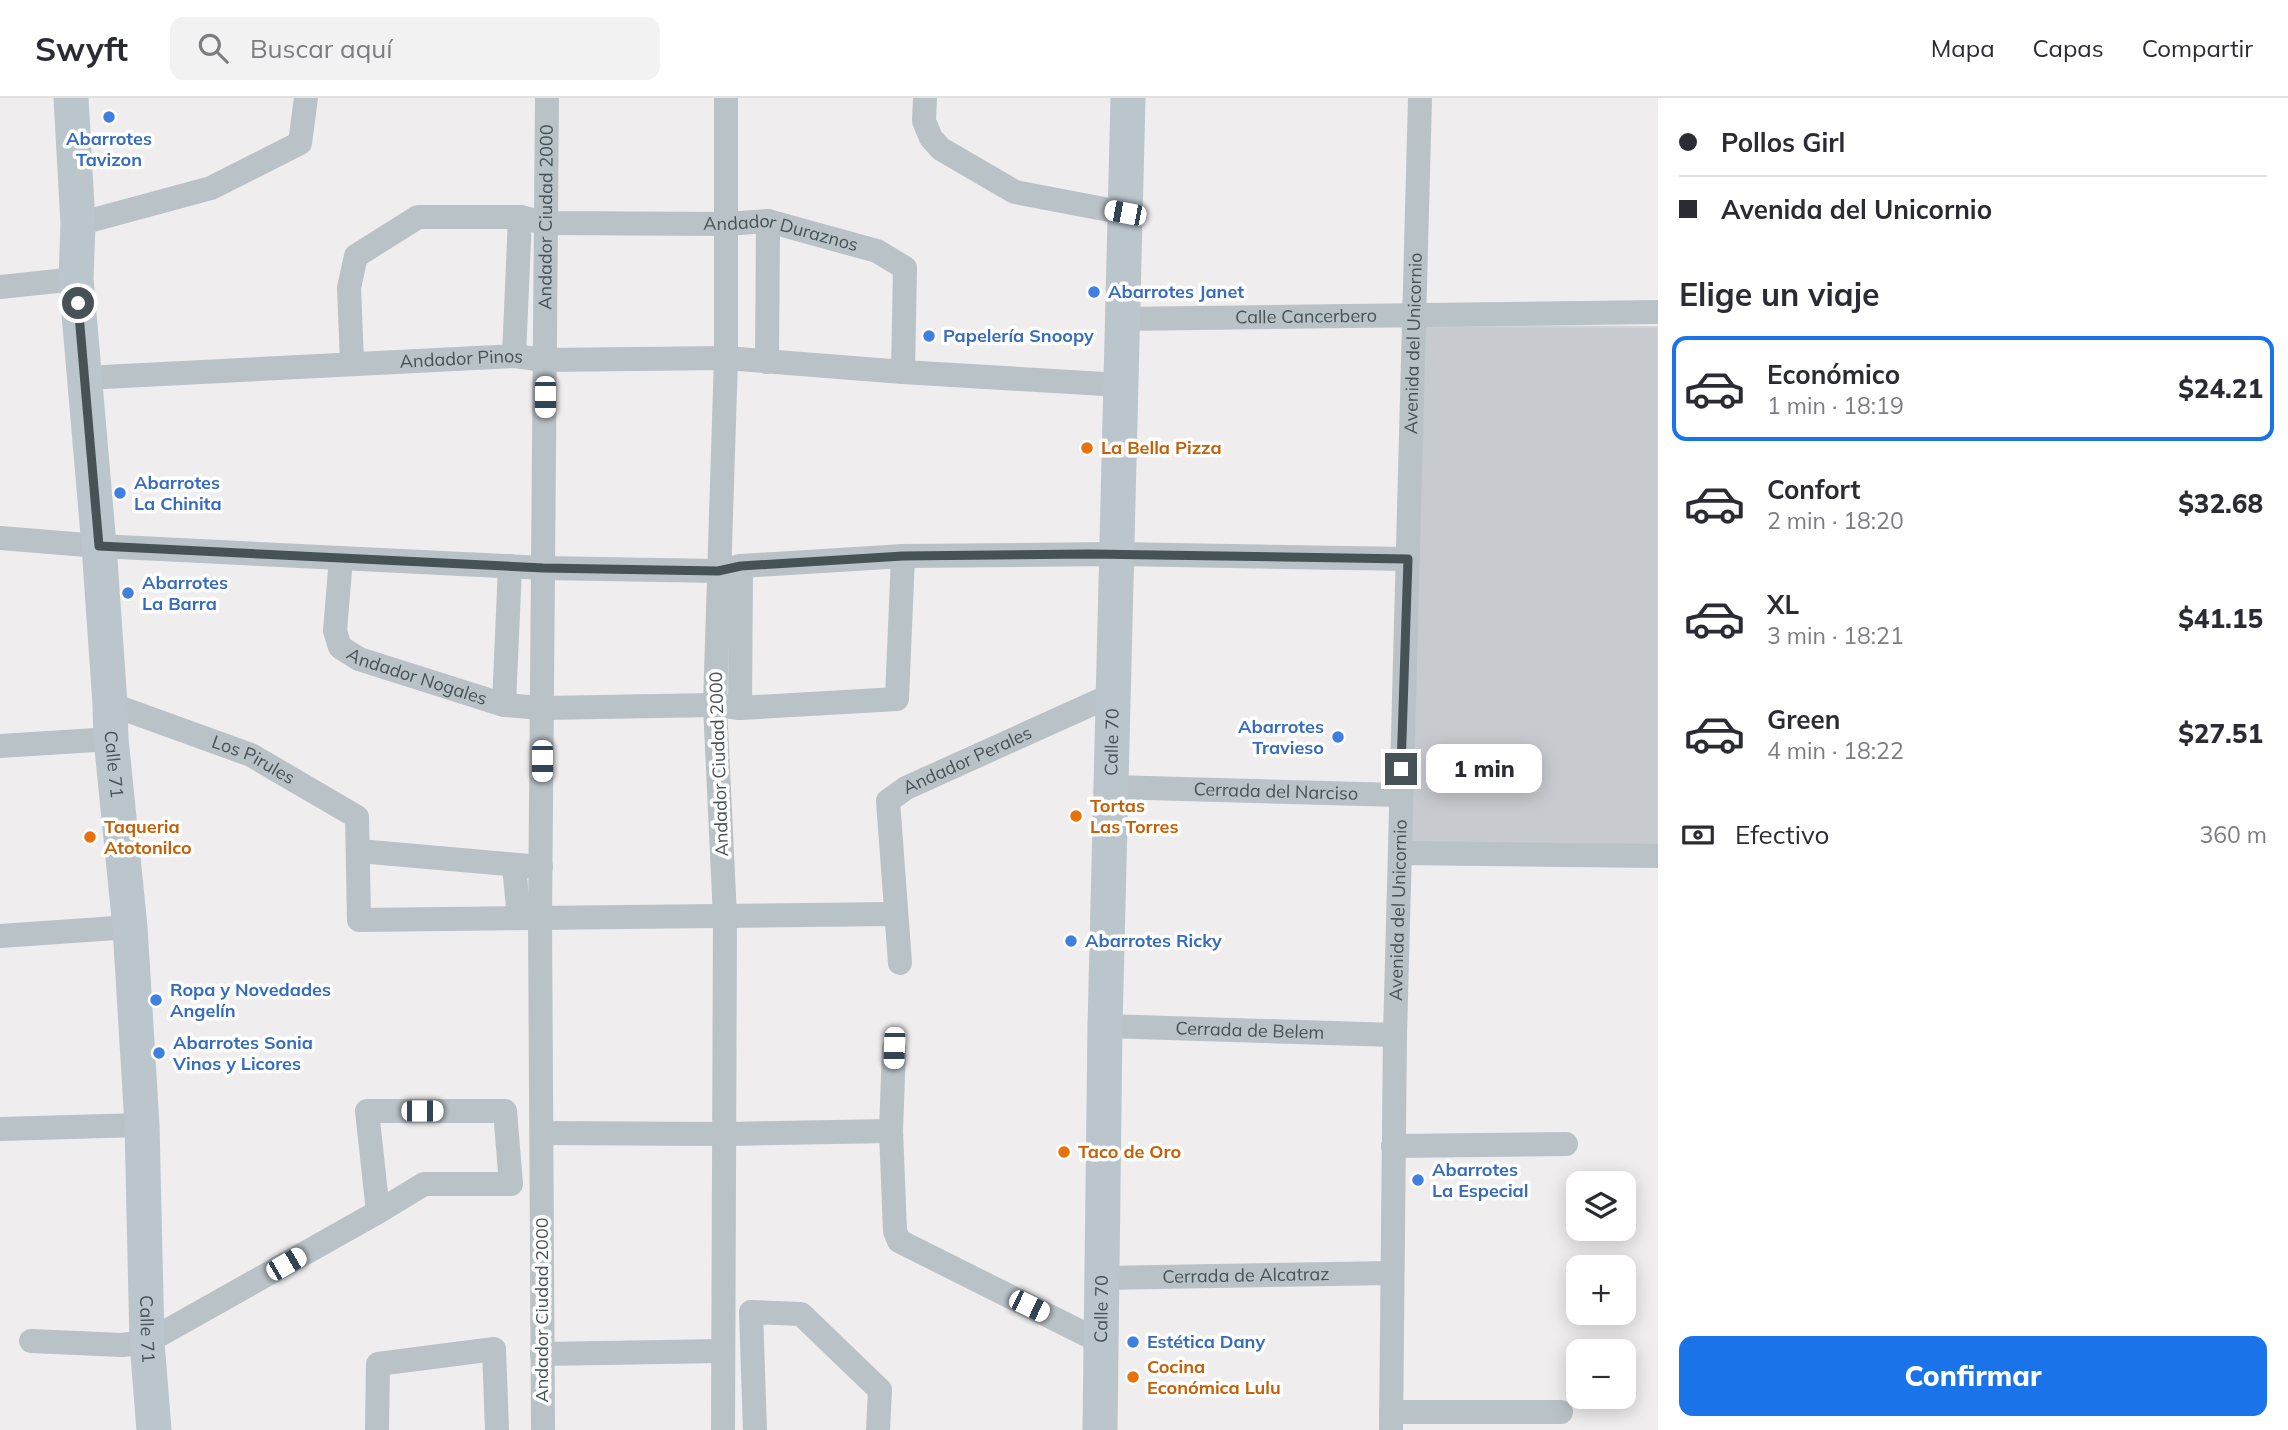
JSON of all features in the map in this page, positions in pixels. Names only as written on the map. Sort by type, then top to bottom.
[{"type":"street","name":"Calle 71","points":[[71,98],[78,224],[76,279],[99,546],[111,739],[130,927],[142,1125],[147,1342],[154,1430]]},
{"type":"street","points":[[78,224],[211,188],[300,144],[306,98]]},
{"type":"street","name":"Andador Ciudad 2000","points":[[543,1430],[542,1133],[529,919],[541,867],[548,98]]},
{"type":"street","points":[[726,98],[729,568]]},
{"type":"street","points":[[925,98],[925,121],[931,138],[941,149],[1015,192],[1125,213]]},
{"type":"street","name":"Calle 70","points":[[1100,1430],[1105,1026],[1128,98]]},
{"type":"street","name":"Avenida del Unicornio","points":[[1391,1421],[1391,1273],[1400,795],[1420,98]]},
{"type":"street","points":[[352,363],[349,288],[356,256],[418,217],[520,217],[545,223]]},
{"type":"street","name":"Andador Pinos","points":[[84,378],[514,356],[520,217]]},
{"type":"street","points":[[767,362],[768,221]]},
{"type":"street","name":"Andador Duraznos","points":[[545,223],[726,224],[768,221],[877,251],[905,268],[903,372]]},
{"type":"street","points":[[0,287],[76,279]]},
{"type":"street","name":"Calle Cancerbero","points":[[1122,318],[1658,312]]},
{"type":"street","points":[[514,356],[545,360],[726,358],[1121,385]]},
{"type":"street","points":[[0,538],[99,546],[543,568],[729,568],[903,556],[1117,554],[1408,559]]},
{"type":"street","name":"Andador Nogales","points":[[341,558],[335,631],[340,647],[359,659],[504,705],[542,708],[727,707],[897,699],[903,556]]},
{"type":"street","name":"Andador Nogales","points":[[504,705],[510,566]]},
{"type":"street","name":"Andador Ciudad 2000","points":[[723,1430],[729,568]]},
{"type":"street","name":"Andador Perales","points":[[900,963],[888,801],[906,788],[1114,694]]},
{"type":"street","name":"Los Pirules","points":[[110,704],[251,755],[357,817],[359,920],[529,919]]},
{"type":"street","points":[[0,746],[111,739]]},
{"type":"street","name":"Cerrada del Narciso","points":[[1112,787],[1400,795]]},
{"type":"street","points":[[359,851],[541,867]]},
{"type":"street","points":[[1399,853],[1658,856]]},
{"type":"street","points":[[514,866],[529,919],[896,914]]},
{"type":"street","points":[[0,936],[130,927]]},
{"type":"street","name":"Cerrada de Belem","points":[[1105,1026],[1395,1035]]},
{"type":"street","points":[[894,1048],[891,1131],[895,1231],[899,1241],[1101,1342]]},
{"type":"street","points":[[32,1341],[122,1345],[147,1342],[378,1212],[424,1184],[511,1184],[505,1111],[367,1111],[378,1212]]},
{"type":"street","points":[[0,1129],[142,1125]]},
{"type":"street","points":[[542,1133],[891,1131]]},
{"type":"street","points":[[1393,1146],[1566,1144]]},
{"type":"street","name":"Cerrada de Alcatraz","points":[[1101,1278],[1391,1273]]},
{"type":"street","points":[[755,1430],[751,1312],[801,1314],[880,1390],[878,1430]]},
{"type":"street","points":[[377,1430],[378,1364],[494,1349],[497,1430]]},
{"type":"street","points":[[542,1354],[723,1351]]},
{"type":"street","points":[[1391,1421],[1561,1412]]},
{"type":"building","points":[[1423,326],[1658,327],[1658,846],[1406,845]]},
{"type":"place","name":"Abarrotes Tavizon","points":[[109,117]]},
{"type":"place","name":"Abarrotes Janet","points":[[1094,292]]},
{"type":"place","name":"Papelería Snoopy","points":[[929,336]]},
{"type":"place","name":"La Bella Pizza","points":[[1087,448]]},
{"type":"place","name":"Abarrotes La Chinita","points":[[120,493]]},
{"type":"place","name":"Abarrotes La Barra","points":[[128,593]]},
{"type":"place","name":"Abarrotes Travieso","points":[[1338,737]]},
{"type":"place","name":"Tortas Las Torres","points":[[1076,816]]},
{"type":"place","name":"Taqueria Atotonilco","points":[[90,837]]},
{"type":"place","name":"Abarrotes Ricky","points":[[1071,941]]},
{"type":"place","name":"Ropa y Novedades Angelín","points":[[156,1000]]},
{"type":"place","name":"Abarrotes Sonia Vinos y Licores","points":[[159,1053]]},
{"type":"place","name":"Taco de Oro","points":[[1064,1152]]},
{"type":"place","name":"Abarrotes La Especial","points":[[1418,1180]]},
{"type":"place","name":"Estética Dany","points":[[1133,1342]]},
{"type":"place","name":"Cocina Económica Lulu","points":[[1133,1377]]},
{"type":"route","points":[[78,303],[99,546],[543,568],[718,571],[741,566],[903,556],[1117,554],[1408,559],[1401,769]]}]
